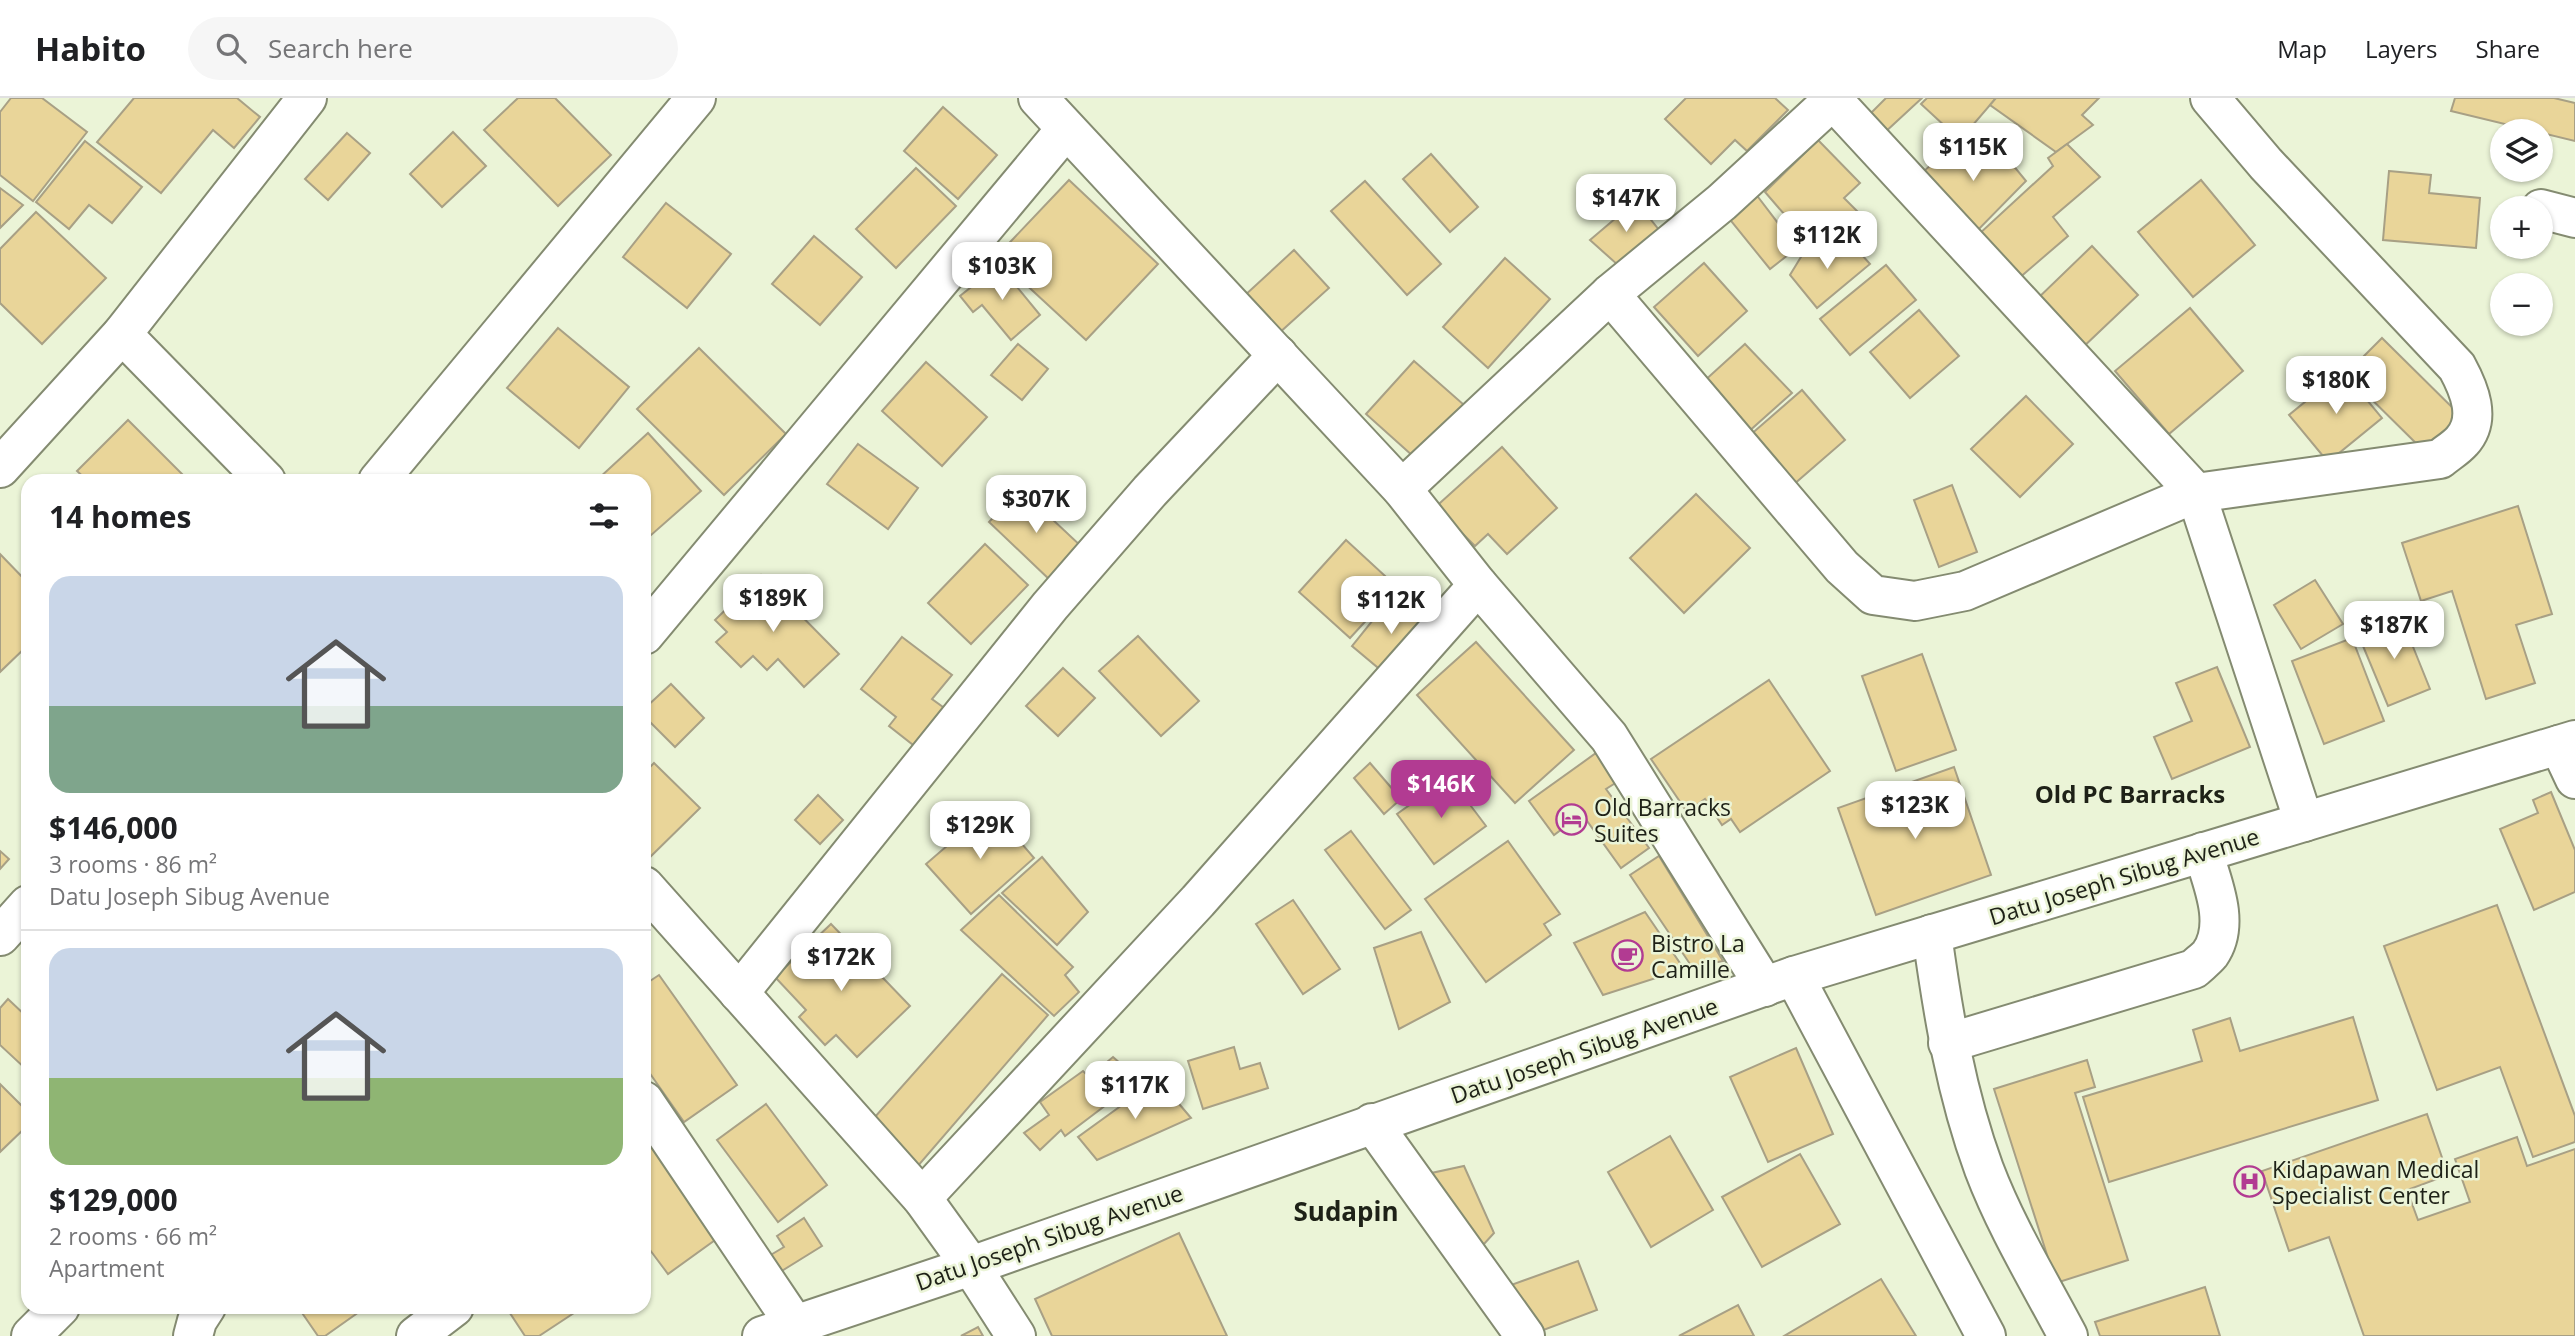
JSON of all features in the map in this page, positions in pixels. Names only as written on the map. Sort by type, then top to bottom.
[{"type":"street","points":[[0,468],[122,334],[307,98]]},
{"type":"street","points":[[383,474],[696,98]]},
{"type":"street","points":[[1038,98],[1402,489],[1478,585],[1609,737],[1779,981],[1986,1336]]},
{"type":"street","points":[[1611,294],[1842,567],[1873,595],[1915,601],[1965,591],[2196,493],[2440,459],[2463,440],[2472,420],[2471,394],[2457,367],[2266,164],[2210,98]]},
{"type":"street","points":[[1402,489],[1611,294],[1723,202],[1833,99],[2196,493],[2304,822]]},
{"type":"street","points":[[651,627],[1066,129]]},
{"type":"street","points":[[2553,212],[2575,218]]},
{"type":"street","points":[[122,334],[259,474]]},
{"type":"street","points":[[739,993],[1050,606],[1150,491],[1278,355]]},
{"type":"street","points":[[922,1198],[1198,901],[1478,585]]},
{"type":"street","points":[[2567,743],[2575,779]]},
{"type":"street","name":"Datu Joseph Sibug Avenue","points":[[779,1331],[1779,981],[2567,743]]},
{"type":"street","points":[[1948,1043],[2194,969],[2211,953],[2219,930],[2218,905],[2203,852]]},
{"type":"street","points":[[651,894],[922,1198],[971,1266],[1016,1336]]},
{"type":"street","points":[[0,936],[21,913]]},
{"type":"street","points":[[1932,934],[1948,1043],[1965,1111],[1985,1171],[2011,1230],[2068,1336]]},
{"type":"street","points":[[651,1113],[779,1331]]},
{"type":"street","points":[[1372,1123],[1525,1336]]},
{"type":"street","points":[[31,1336],[53,1314]]},
{"type":"street","points":[[193,1336],[202,1314]]},
{"type":"street","points":[[416,1336],[445,1314]]},
{"type":"building","points":[[11,98],[42,98],[87,132],[33,201],[0,175],[0,112]]},
{"type":"building","points":[[134,98],[237,98],[260,117],[234,148],[213,130],[161,193],[97,142]]},
{"type":"building","points":[[518,98],[555,98],[611,155],[558,206],[484,130]]},
{"type":"building","points":[[1686,98],[1775,98],[1788,110],[1747,151],[1735,140],[1711,164],[1665,119]]},
{"type":"building","points":[[1886,98],[1922,98],[1883,134],[1867,117]]},
{"type":"building","points":[[1927,98],[1996,98],[1960,140],[1921,104]]},
{"type":"building","points":[[1996,98],[2099,98],[2082,115],[2093,125],[2056,152],[1990,105]]},
{"type":"building","points":[[2455,98],[2554,98],[2575,103],[2575,141],[2553,136],[2553,119],[2490,120],[2451,111]]},
{"type":"building","points":[[943,107],[997,155],[958,199],[904,151]]},
{"type":"building","points":[[453,132],[486,166],[442,207],[410,174]]},
{"type":"building","points":[[347,133],[370,153],[328,200],[305,179]]},
{"type":"building","points":[[1966,133],[1994,166],[2008,159],[2026,181],[1972,236],[1923,172]]},
{"type":"building","points":[[1818,140],[1860,183],[1844,198],[1857,211],[1816,251],[1765,192]]},
{"type":"building","points":[[85,141],[142,187],[112,223],[89,205],[69,229],[36,202]]},
{"type":"building","points":[[2067,144],[2100,177],[2053,217],[2068,236],[2018,279],[1978,235],[2053,166],[2048,158]]},
{"type":"building","points":[[1431,154],[1478,207],[1450,232],[1403,179]]},
{"type":"building","points":[[916,168],[956,206],[896,268],[856,229]]},
{"type":"building","points":[[2389,171],[2431,175],[2429,193],[2480,198],[2476,248],[2383,240]]},
{"type":"building","points":[[1069,180],[1158,264],[1086,340],[996,257]]},
{"type":"building","points":[[2201,180],[2255,245],[2193,297],[2138,232]]},
{"type":"building","points":[[1365,181],[1441,264],[1407,295],[1331,211]]},
{"type":"building","points":[[0,188],[23,205],[0,228]]},
{"type":"building","points":[[1755,193],[1797,248],[1770,269],[1727,216]]},
{"type":"building","points":[[1636,201],[1659,230],[1619,266],[1590,240]]},
{"type":"building","points":[[666,203],[731,254],[687,308],[623,257]]},
{"type":"building","points":[[36,212],[106,278],[42,344],[0,303],[0,249]]},
{"type":"building","points":[[814,236],[862,277],[820,325],[772,284]]},
{"type":"building","points":[[1853,245],[1870,264],[1817,308],[1790,275],[1804,252]]},
{"type":"building","points":[[2092,246],[2138,295],[2080,350],[2034,302]]},
{"type":"building","points":[[1294,250],[1329,288],[1278,334],[1243,297]]},
{"type":"building","points":[[1505,258],[1550,299],[1488,368],[1443,327]]},
{"type":"building","points":[[1704,263],[1747,311],[1698,356],[1654,307]]},
{"type":"building","points":[[999,265],[1040,315],[1011,340],[982,305],[973,312],[960,296]]},
{"type":"building","points":[[1886,265],[1916,300],[1850,355],[1820,319]]},
{"type":"building","points":[[2190,308],[2243,371],[2169,434],[2115,371]]},
{"type":"building","points":[[1919,310],[1959,356],[1910,398],[1870,352]]},
{"type":"building","points":[[558,328],[629,387],[579,448],[507,388]]},
{"type":"building","points":[[2382,338],[2469,424],[2433,460],[2346,374]]},
{"type":"building","points":[[1018,344],[1048,369],[1022,400],[991,375]]},
{"type":"building","points":[[1745,344],[1792,393],[1747,433],[1702,383]]},
{"type":"building","points":[[699,348],[786,434],[724,495],[637,409]]},
{"type":"building","points":[[1414,361],[1472,412],[1423,465],[1366,414]]},
{"type":"building","points":[[926,362],[987,417],[942,466],[882,411]]},
{"type":"building","points":[[2343,371],[2382,418],[2328,462],[2289,415]]},
{"type":"building","points":[[1802,390],[1845,440],[1793,485],[1749,436]]},
{"type":"building","points":[[2026,396],[2073,444],[2020,497],[1971,449]]},
{"type":"building","points":[[128,420],[182,474],[80,474],[77,471]]},
{"type":"building","points":[[648,433],[701,491],[651,535],[651,474],[603,474]]},
{"type":"building","points":[[858,444],[918,488],[888,529],[827,484]]},
{"type":"building","points":[[1502,447],[1557,508],[1507,554],[1488,534],[1475,546],[1459,530],[1452,536],[1430,512]]},
{"type":"building","points":[[1952,485],[1977,552],[1939,567],[1914,500]]},
{"type":"building","points":[[1020,489],[1083,548],[1051,581],[989,522]]},
{"type":"building","points":[[1696,494],[1750,548],[1684,613],[1630,558]]},
{"type":"building","points":[[2518,506],[2552,614],[2516,625],[2535,683],[2486,699],[2452,591],[2421,601],[2402,543]]},
{"type":"building","points":[[1346,540],[1397,587],[1350,638],[1299,592]]},
{"type":"building","points":[[985,544],[1028,585],[971,644],[928,603]]},
{"type":"building","points":[[0,554],[21,576],[21,652],[0,672]]},
{"type":"building","points":[[761,575],[839,654],[804,687],[778,659],[767,670],[753,656],[741,667],[716,642],[727,632],[715,620]]},
{"type":"building","points":[[2315,580],[2343,624],[2301,649],[2274,605]]},
{"type":"building","points":[[1393,595],[1431,626],[1389,677],[1352,646]]},
{"type":"building","points":[[2401,617],[2430,689],[2388,706],[2358,634]]},
{"type":"building","points":[[1138,636],[1199,701],[1161,736],[1099,671]]},
{"type":"building","points":[[902,637],[952,675],[932,699],[947,710],[917,748],[889,726],[896,717],[861,689]]},
{"type":"building","points":[[2352,638],[2384,721],[2324,744],[2292,661]]},
{"type":"building","points":[[1476,642],[1574,750],[1515,803],[1417,695]]},
{"type":"building","points":[[1922,654],[1956,750],[1896,771],[1862,676]]},
{"type":"building","points":[[2217,667],[2250,747],[2172,779],[2154,737],[2192,721],[2176,683]]},
{"type":"building","points":[[1063,668],[1095,698],[1058,736],[1026,706]]},
{"type":"building","points":[[1769,680],[1830,771],[1740,832],[1731,819],[1722,825],[1705,799],[1687,812],[1651,759]]},
{"type":"building","points":[[671,684],[704,718],[675,747],[651,723],[651,703]]},
{"type":"building","points":[[1596,753],[1617,782],[1606,789],[1649,848],[1621,868],[1582,814],[1554,835],[1529,801]]},
{"type":"building","points":[[654,763],[700,808],[651,856],[651,766]]},
{"type":"building","points":[[1370,763],[1401,799],[1384,814],[1354,778]]},
{"type":"building","points":[[1954,767],[1991,875],[1876,915],[1838,808]]},
{"type":"building","points":[[1449,777],[1486,826],[1434,864],[1397,814]]},
{"type":"building","points":[[2551,792],[2575,850],[2575,892],[2534,910],[2500,829],[2538,813],[2533,800]]},
{"type":"building","points":[[818,795],[843,820],[820,844],[795,820]]},
{"type":"building","points":[[991,808],[1034,858],[971,914],[926,864]]},
{"type":"building","points":[[1351,831],[1411,910],[1385,929],[1325,850]]},
{"type":"building","points":[[1508,841],[1560,914],[1544,924],[1551,935],[1486,982],[1425,899]]},
{"type":"building","points":[[0,851],[9,859],[0,869]]},
{"type":"building","points":[[1659,856],[1723,961],[1692,967],[1630,875]]},
{"type":"building","points":[[1042,857],[1088,912],[1057,945],[1002,893]]},
{"type":"building","points":[[999,895],[1073,967],[1065,975],[1079,992],[1054,1016],[961,930]]},
{"type":"building","points":[[1293,900],[1340,969],[1303,994],[1256,924]]},
{"type":"building","points":[[2497,905],[2575,1116],[2575,1142],[2533,1157],[2500,1067],[2437,1090],[2384,946]]},
{"type":"building","name":"Bistro La Camille","points":[[1645,912],[1684,969],[1603,995],[1574,943]]},
{"type":"building","points":[[831,924],[910,1006],[857,1057],[836,1035],[825,1045],[799,1017],[806,1010],[775,977]]},
{"type":"building","points":[[1421,932],[1450,1002],[1399,1029],[1374,948]]},
{"type":"building","points":[[1002,974],[1048,1015],[917,1167],[874,1118]]},
{"type":"building","points":[[659,975],[737,1085],[684,1122],[651,1075],[651,980]]},
{"type":"building","points":[[8,999],[21,1011],[21,1064],[0,1045],[0,1008]]},
{"type":"building","points":[[2353,1017],[2378,1100],[2109,1182],[2083,1097],[2202,1061],[2193,1030],[2230,1018],[2240,1051]]},
{"type":"building","points":[[1234,1047],[1240,1069],[1260,1063],[1268,1088],[1203,1109],[1188,1061]]},
{"type":"building","points":[[1796,1048],[1833,1134],[1768,1162],[1730,1077]]},
{"type":"building","points":[[1113,1057],[1139,1080],[1065,1136],[1061,1130],[1040,1150],[1024,1133],[1049,1115],[1040,1102],[1083,1071],[1089,1077]]},
{"type":"building","points":[[2087,1060],[2095,1087],[2075,1093],[2128,1260],[2056,1283],[1994,1089]]},
{"type":"building","points":[[1158,1079],[1191,1118],[1097,1160],[1078,1137]]},
{"type":"building","points":[[0,1084],[21,1105],[21,1132],[0,1152]]},
{"type":"building","points":[[766,1104],[827,1185],[778,1222],[717,1140]]},
{"type":"building","points":[[2427,1114],[2448,1175],[2407,1190],[2418,1220],[2470,1202],[2455,1159],[2517,1137],[2527,1166],[2575,1149],[2575,1336],[2364,1336],[2329,1237],[2289,1251],[2262,1171]]},
{"type":"building","points":[[1670,1136],[1713,1210],[1651,1247],[1608,1172]]},
{"type":"building","points":[[651,1138],[722,1235],[668,1274],[651,1251]]},
{"type":"building","points":[[1800,1154],[1840,1224],[1762,1267],[1722,1197]]},
{"type":"building","points":[[1464,1166],[1494,1233],[1474,1255],[1413,1177]]},
{"type":"building","points":[[804,1218],[822,1246],[780,1272],[769,1256],[784,1247],[777,1236]]},
{"type":"building","points":[[1179,1233],[1227,1336],[1052,1336],[1035,1299]]},
{"type":"building","points":[[1578,1261],[1597,1310],[1530,1335],[1511,1285]]},
{"type":"building","points":[[1881,1279],[1916,1336],[1784,1336]]},
{"type":"building","points":[[2205,1287],[2220,1336],[2100,1336],[2095,1322]]},
{"type":"building","points":[[1738,1305],[1754,1336],[1679,1336]]},
{"type":"building","points":[[303,1314],[356,1314],[325,1336],[318,1336]]},
{"type":"building","points":[[511,1314],[572,1314],[539,1336],[525,1336]]},
{"type":"building","points":[[978,1327],[983,1336],[961,1336]]},
{"type":"place","name":"Old Barracks Suites","points":[[1571,820]]},
{"type":"place","name":"Bistro La Camille","points":[[1628,956]]},
{"type":"place","name":"Kidapawan Medical Specialist Center","points":[[2249,1182]]},
{"type":"district","name":"Old PC Barracks","points":[[2130,793]]},
{"type":"district","name":"Sudapin","points":[[1346,1211]]}]
